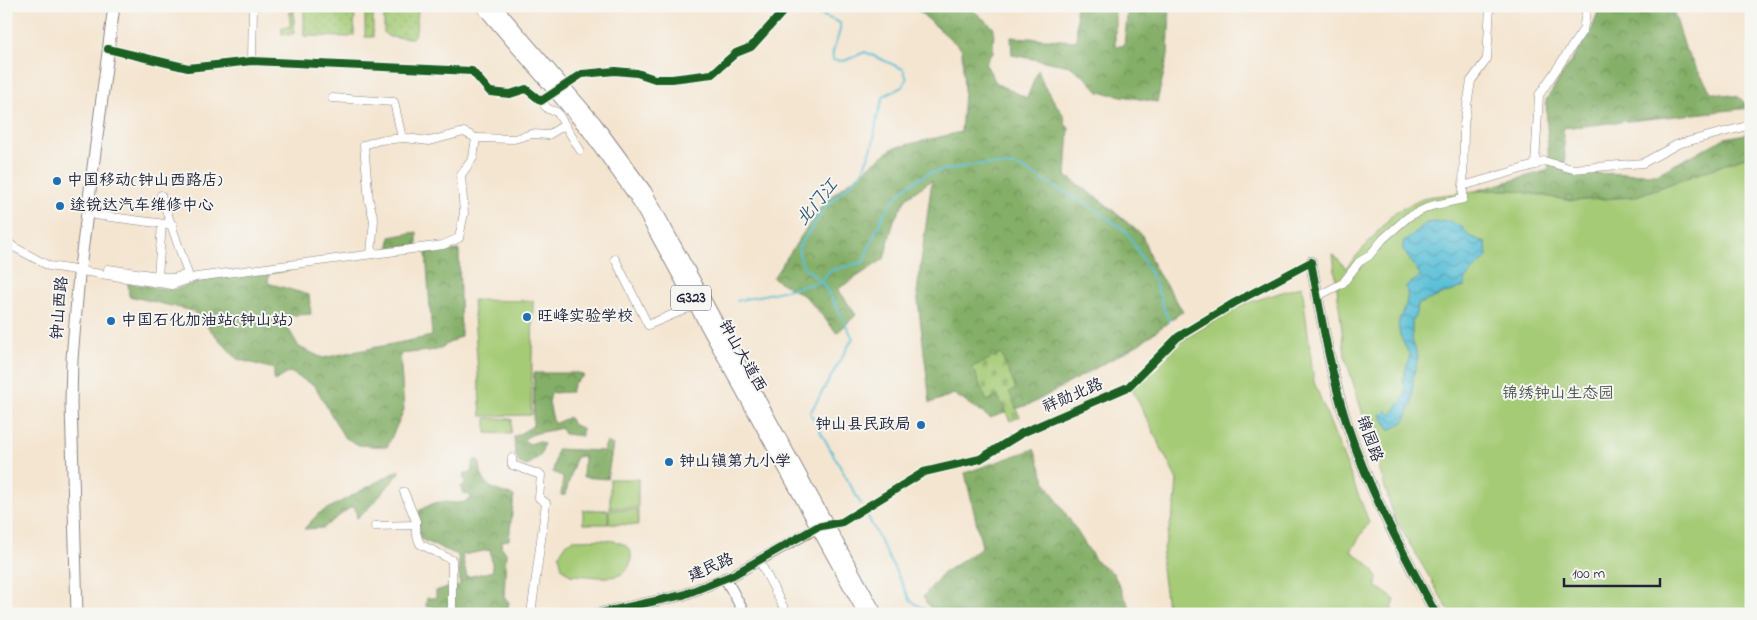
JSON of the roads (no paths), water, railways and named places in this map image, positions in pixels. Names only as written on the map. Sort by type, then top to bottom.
[{"type":"highway","name":"钟山大道西","points":[[482,6],[559,89],[595,123],[644,191],[700,304],[823,525],[876,614]]},
{"type":"highway","name":"钟山大道西","points":[[495,6],[559,89]]},
{"type":"highway","name":"钟山大道西","points":[[823,525],[865,614]]},
{"type":"main road","name":"钟山西路","points":[[85,614],[79,402],[83,271],[95,215],[112,50],[114,6]]},
{"type":"main road","name":"钟山西路","points":[[77,614],[71,403],[83,271],[112,50],[121,6]]},
{"type":"street","points":[[252,60],[253,6]]},
{"type":"street","points":[[1318,296],[1342,283],[1383,239],[1408,217],[1431,206],[1463,199],[1464,124],[1471,81],[1487,59],[1490,6]]},
{"type":"street","points":[[1535,165],[1539,95],[1583,30],[1587,6]]},
{"type":"street","points":[[541,101],[582,74],[614,71],[638,72],[655,79],[712,74],[736,53],[751,47],[786,8]]},
{"type":"street","points":[[112,50],[188,68],[252,60],[472,71],[490,92],[510,94],[526,89],[548,109],[557,112],[580,150]]},
{"type":"street","points":[[332,98],[394,102],[402,138]]},
{"type":"street","points":[[371,254],[374,220],[369,201],[364,145],[380,140],[402,138],[429,141],[464,132],[476,138],[514,139],[532,134],[548,134],[565,125]]},
{"type":"street","points":[[1463,186],[1544,161],[1573,169],[1643,163],[1678,144],[1751,125]]},
{"type":"street","points":[[6,239],[12,246],[49,266],[172,285],[196,277],[443,245],[459,238],[464,213],[462,175],[473,158],[476,138]]},
{"type":"street","points":[[108,269],[173,278],[188,274],[162,195]]},
{"type":"street","points":[[95,215],[173,225]]},
{"type":"street","points":[[158,276],[162,224]]},
{"type":"street","points":[[615,259],[648,325],[700,304]]},
{"type":"street","name":"锦园路","points":[[1311,262],[1346,421],[1384,518],[1436,614]]},
{"type":"street","name":"祥勋北路","points":[[823,525],[842,522],[924,472],[980,459],[1022,432],[1128,387],[1178,337],[1234,302],[1311,262]]},
{"type":"street","points":[[512,458],[512,465],[541,475],[539,498],[546,503],[531,614]]},
{"type":"street","points":[[404,492],[416,525],[416,533],[420,544],[452,560],[452,614]]},
{"type":"street","points":[[375,526],[416,525]]},
{"type":"street","name":"建民路","points":[[596,614],[683,595],[725,578],[823,525]]},
{"type":"street","points":[[759,560],[787,614]]},
{"type":"street","points":[[725,578],[745,614]]},
{"type":"water","points":[[1448,221],[1461,226],[1469,236],[1486,243],[1487,257],[1465,279],[1465,286],[1418,304],[1414,320],[1412,321],[1412,340],[1418,357],[1413,378],[1412,403],[1405,421],[1390,430],[1381,415],[1386,410],[1391,415],[1406,394],[1403,380],[1410,355],[1398,325],[1407,301],[1406,286],[1421,276],[1403,250],[1403,243],[1426,223]]},
{"type":"waterway","name":"北门江","points":[[789,8],[796,14],[808,9],[840,23],[833,51],[833,60],[844,61],[865,52],[903,69],[907,79],[902,87],[884,96],[877,117],[873,145],[862,172],[826,207],[798,248],[801,262],[821,282],[834,301],[853,338],[810,413],[861,504]]},
{"type":"waterway","points":[[737,301],[821,282],[829,271],[863,262],[884,213],[904,188],[928,173],[978,164],[1018,166],[1093,208],[1127,232],[1153,278],[1169,322]]},
{"type":"waterway","name":"北门江","points":[[866,513],[911,601],[933,614]]},
{"type":"place","name":"中国移动(钟山西路店)","points":[[57,181]]},
{"type":"place","name":"途锐达汽车维修中心","points":[[60,206]]},
{"type":"place","name":"旺峰实验学校","points":[[527,317]]},
{"type":"place","name":"中国石化加油站(钟山站)","points":[[111,321]]},
{"type":"place","name":"钟山县民政局","points":[[921,425]]},
{"type":"place","name":"钟山镇第九小学","points":[[669,462]]},
{"type":"park label","name":"锦绣钟山生态园","points":[[1558,394]]}]
